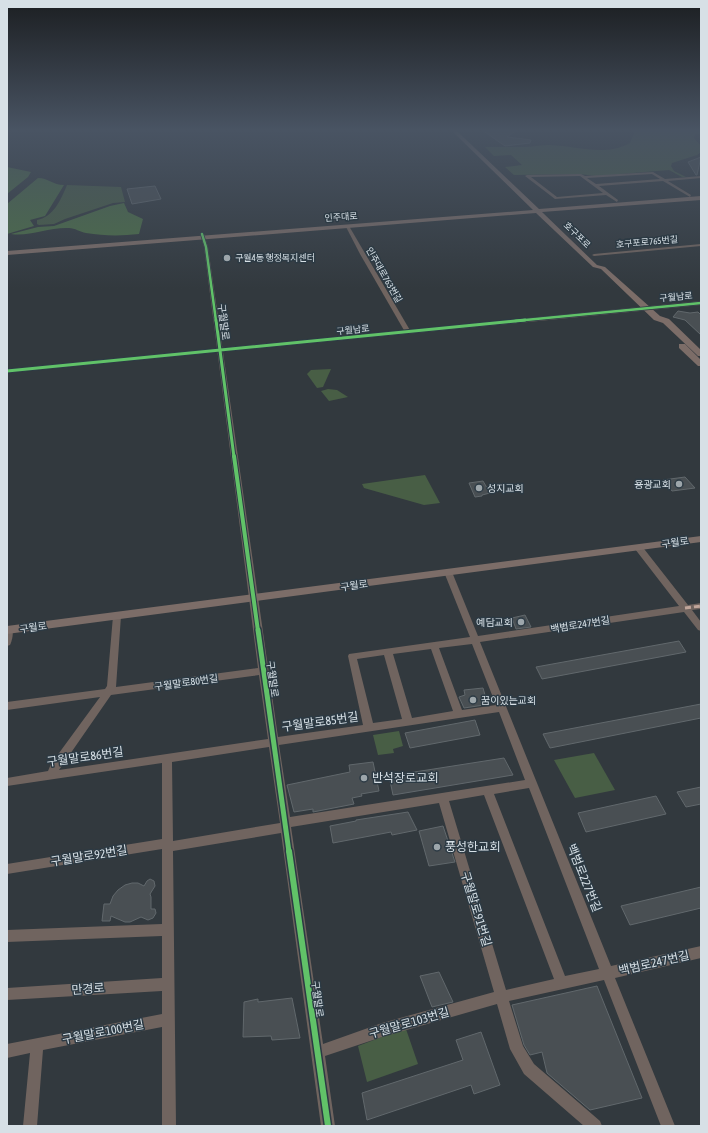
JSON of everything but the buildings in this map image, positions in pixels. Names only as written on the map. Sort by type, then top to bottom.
[{"type":"main road","name":"호구포로","points":[[511,183],[540,209],[562,225]]},
{"type":"main road","name":"호구포로","points":[[514,183],[595,266],[603,268],[657,318],[666,321],[701,354]]},
{"type":"main road","name":"인주대로","points":[[7,248],[347,226],[701,195]]},
{"type":"main road","name":"인주대로","points":[[7,253],[203,235],[701,198]]},
{"type":"main road","name":"호구포로","points":[[589,250],[605,265],[603,268]]},
{"type":"main road","name":"호구포로","points":[[657,318],[657,322],[701,364]]},
{"type":"main road","name":"구월로","points":[[8,630],[701,539]]},
{"type":"street","points":[[536,183],[556,198],[606,194]]},
{"type":"street","points":[[591,183],[617,202]]},
{"type":"street","points":[[594,185],[624,183]]},
{"type":"street","points":[[669,183],[690,196]]},
{"type":"street","name":"인주대로763번길","points":[[347,226],[408,332]]},
{"type":"street","name":"구월말로","points":[[203,235],[328,1126]]},
{"type":"street","name":"호구포로765번길","points":[[594,255],[701,246]]},
{"type":"street","name":"구월남로","points":[[7,371],[701,303]]},
{"type":"street","points":[[638,547],[701,628]]},
{"type":"street","name":"백범로227번길","points":[[448,572],[668,1126]]},
{"type":"street","name":"백범로247번길","points":[[475,640],[701,606]]},
{"type":"street","points":[[52,776],[55,767],[112,687],[117,616]]},
{"type":"street","points":[[7,643],[8,630]]},
{"type":"street","points":[[408,722],[388,652],[475,640]]},
{"type":"street","points":[[434,646],[459,714]]},
{"type":"street","name":"구월말로85번길","points":[[369,728],[352,656],[388,652]]},
{"type":"street","name":"구월말로80번길","points":[[7,706],[264,671]]},
{"type":"street","name":"구월말로85번길","points":[[274,742],[502,708]]},
{"type":"street","name":"구월말로86번길","points":[[7,782],[274,742]]},
{"type":"street","points":[[167,758],[168,1126]]},
{"type":"street","points":[[285,825],[532,783]]},
{"type":"street","points":[[487,790],[562,984]]},
{"type":"street","name":"구월말로91번길","points":[[443,797],[502,997]]},
{"type":"street","name":"구월말로92번길","points":[[7,869],[168,845],[285,825]]},
{"type":"street","points":[[7,936],[168,930]]},
{"type":"street","name":"백범로247번길","points":[[608,974],[701,952]]},
{"type":"street","name":"구월말로103번길","points":[[318,1052],[382,1030],[502,997],[608,974]]},
{"type":"street","name":"만경로","points":[[7,994],[168,984]]},
{"type":"street","points":[[502,997],[517,1049],[529,1070],[595,1126]]},
{"type":"street","name":"구월말로100번길","points":[[7,1051],[168,1013]]},
{"type":"street","points":[[30,1126],[37,1045]]},
{"type":"green space","points":[[7,183],[21,183],[7,194]]},
{"type":"green space","points":[[32,183],[54,183],[64,185],[45,216],[30,220],[34,226],[7,234],[7,204]]},
{"type":"green space","points":[[67,185],[121,187],[125,202],[113,203],[54,224],[37,224],[37,220],[48,215],[56,207]]},
{"type":"green space","points":[[124,203],[128,212],[143,219],[139,234],[99,235],[69,228],[62,228],[18,235],[11,234],[38,227],[54,226],[110,206]]},
{"type":"green space","points":[[331,369],[323,387],[317,388],[307,374],[311,370]]},
{"type":"green space","points":[[328,389],[337,390],[348,397],[329,401],[321,391]]},
{"type":"green space","points":[[425,475],[440,503],[424,505],[364,488],[362,484]]},
{"type":"green space","points":[[399,731],[403,746],[393,749],[394,753],[378,755],[373,735]]},
{"type":"green space","points":[[594,753],[615,790],[575,798],[554,760]]},
{"type":"green space","points":[[406,1029],[418,1064],[367,1082],[358,1046]]},
{"type":"marked path","points":[[685,608],[701,606]]},
{"type":"cycle path","points":[[202,234],[206,247],[253,598],[328,1126]]},
{"type":"cycle path","points":[[7,371],[701,303]]},
{"type":"place","name":"구월4동 행정복지센터","points":[[227,258]]},
{"type":"place","name":"용광교회","points":[[679,484]]},
{"type":"place","name":"성지교회","points":[[479,488]]},
{"type":"place","name":"예담교회","points":[[521,622]]},
{"type":"place","name":"꿈이있는교회","points":[[473,700]]},
{"type":"place","name":"반석장로교회","points":[[364,778]]},
{"type":"place","name":"풍성한교회","points":[[437,847]]}]
